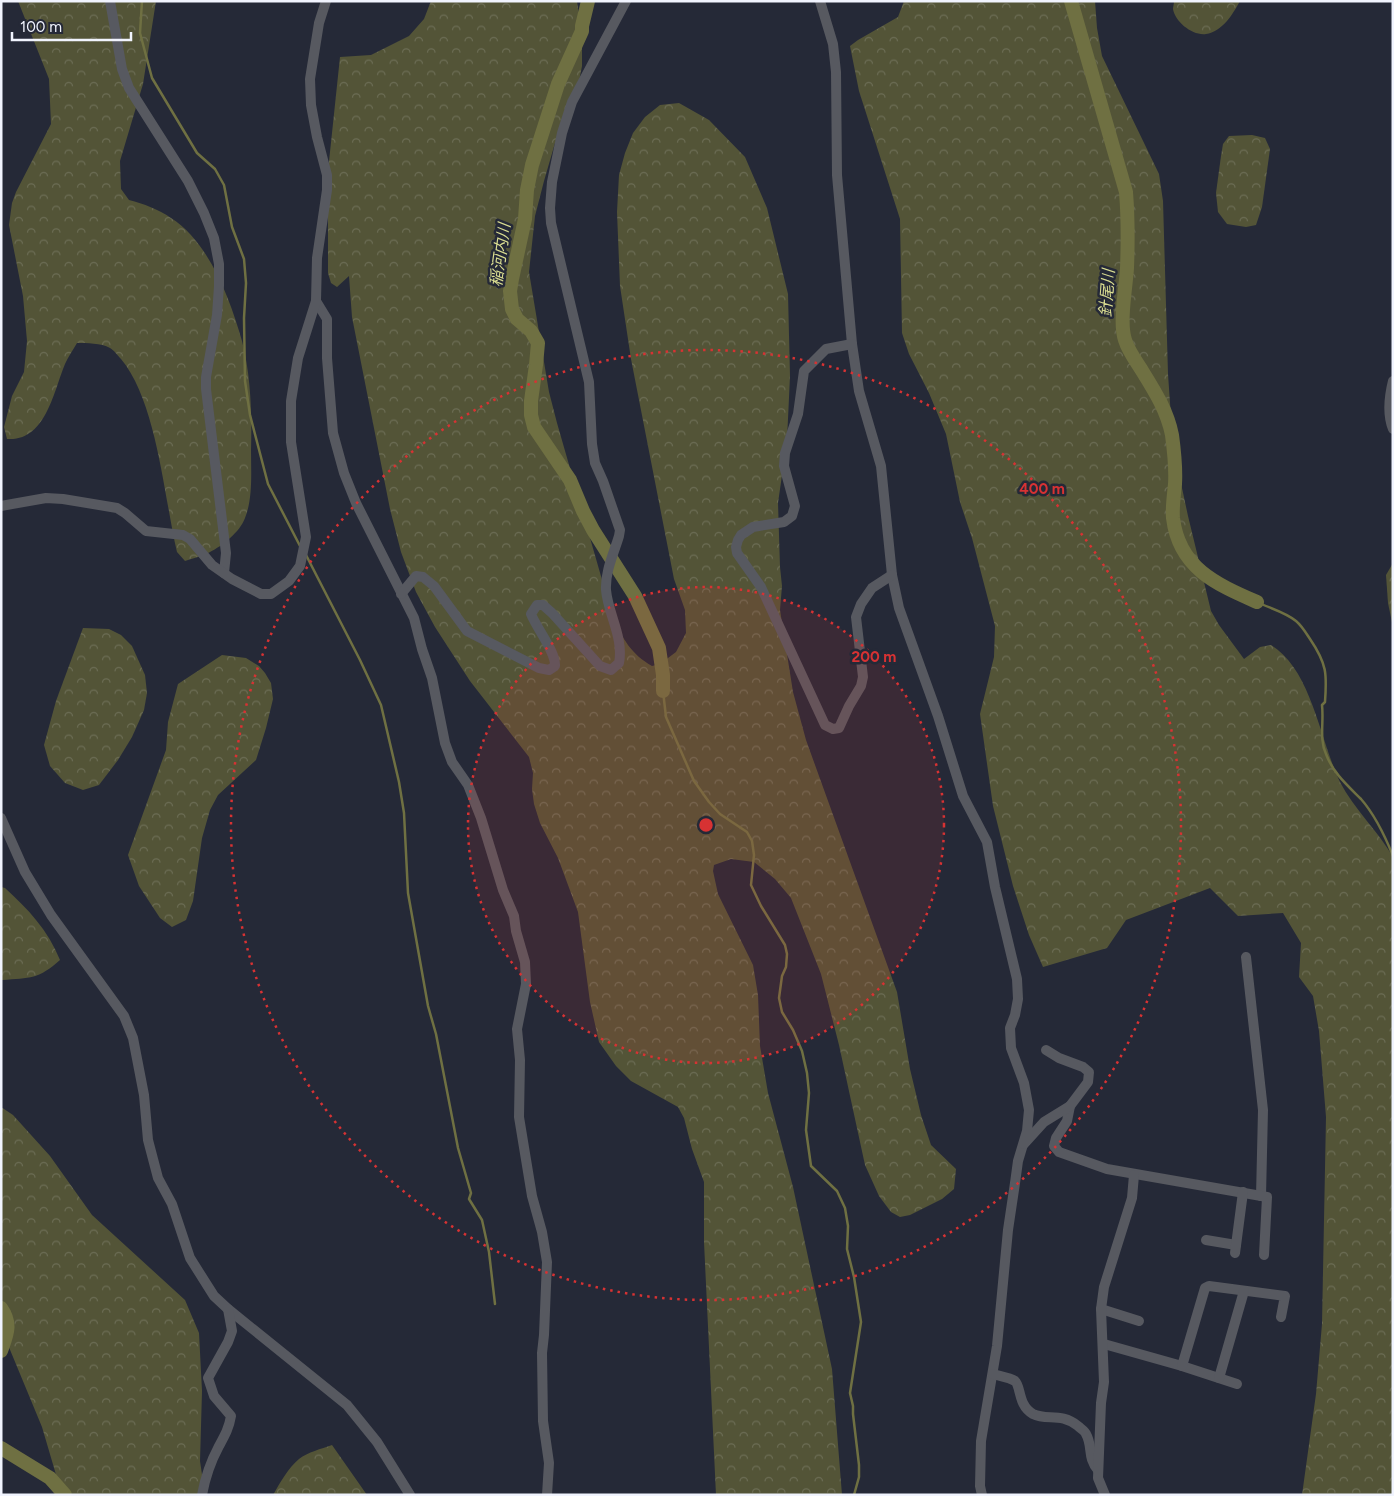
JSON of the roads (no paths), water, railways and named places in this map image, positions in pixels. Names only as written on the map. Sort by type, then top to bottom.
[{"type":"street","points":[[110,1],[122,69],[129,88],[188,181],[214,238],[219,264],[219,286],[217,315],[206,377],[206,388],[226,552],[224,573]]},
{"type":"street","points":[[1,506],[46,498],[117,508],[146,531],[184,535],[190,539],[208,560],[224,573],[261,594],[271,594],[289,581],[300,566],[306,537],[291,442],[291,401],[298,358],[316,301],[317,258],[326,190],[327,175],[316,137],[311,105],[310,80],[319,24],[326,1]]},
{"type":"street","points":[[401,594],[416,576],[423,577],[434,586],[467,631],[539,668],[550,670],[555,666],[556,659],[531,614],[533,608],[537,605],[543,605],[600,666],[611,670],[619,663],[620,657],[606,590],[607,572],[620,530],[604,481],[595,463],[592,444],[590,382],[551,223],[550,208],[552,182],[558,153],[572,102],[626,1]]},
{"type":"street","points":[[820,1],[833,44],[836,72],[837,175],[852,344],[859,391],[881,466],[892,575],[899,608],[938,716],[963,796],[987,842],[1017,979],[1018,999],[1010,1028],[1011,1048],[1024,1083],[1029,1110],[1027,1131],[1018,1161],[1008,1230],[993,1374],[981,1441],[980,1486],[982,1495]]},
{"type":"street","points":[[316,301],[327,319],[327,358],[333,433],[344,473],[356,503],[414,618],[432,678],[445,743],[452,762],[468,785],[481,818],[503,890],[514,916],[516,931],[525,962],[526,984],[516,1029],[520,1060],[520,1117],[532,1196],[542,1232],[547,1262],[542,1362],[543,1421],[549,1462],[547,1495]]},
{"type":"street","points":[[852,344],[826,349],[804,371],[798,414],[786,452],[784,466],[795,506],[792,516],[784,522],[753,527],[741,535],[736,547],[737,553],[761,587],[825,725],[833,730],[839,728],[861,686],[863,677],[856,617],[861,604],[872,588],[892,575]]},
{"type":"street","points":[[1393,381],[1389,396],[1390,418],[1393,430]]},
{"type":"street","points":[[1,818],[25,872],[51,915],[124,1016],[133,1038],[144,1095],[148,1140],[158,1178],[172,1204],[190,1258],[214,1296],[347,1405],[377,1442],[410,1495]]},
{"type":"street","points":[[1246,957],[1263,1110],[1261,1196]]},
{"type":"street","points":[[1022,1146],[1044,1122],[1070,1106],[1088,1082],[1089,1072],[1083,1067],[1059,1058],[1046,1050]]},
{"type":"street","points":[[1070,1106],[1067,1120],[1056,1138],[1054,1146],[1059,1152],[1107,1169],[1134,1175],[1267,1197],[1264,1255]]},
{"type":"street","points":[[1105,1495],[1098,1478],[1101,1403],[1104,1382],[1104,1344],[1101,1309],[1104,1287],[1132,1198],[1134,1175]]},
{"type":"street","points":[[1206,1240],[1236,1249],[1243,1192]]},
{"type":"street","points":[[1182,1366],[1205,1288],[1209,1286],[1285,1296],[1281,1317]]},
{"type":"street","points":[[1219,1378],[1244,1290]]},
{"type":"street","points":[[202,1495],[205,1479],[219,1446],[229,1430],[231,1416],[214,1396],[208,1378],[232,1332],[228,1309]]},
{"type":"street","points":[[1101,1309],[1139,1321]]},
{"type":"street","points":[[1104,1344],[1237,1384]]},
{"type":"street","points":[[993,1374],[1013,1380],[1017,1384],[1019,1397],[1030,1412],[1036,1416],[1063,1418],[1082,1429],[1086,1434],[1092,1464],[1098,1470]]},
{"type":"waterway","points":[[142,1],[140,33],[152,78],[197,153],[215,169],[224,185],[232,227],[244,259],[246,283],[244,318],[245,381],[250,415],[268,484],[300,546]]},
{"type":"waterway","name":"稲河内川","points":[[588,1],[582,31],[558,84],[532,165],[527,190],[525,219],[510,291],[512,309],[517,319],[531,331],[538,343],[531,401],[531,415],[534,427],[570,480],[593,530],[635,596],[659,648],[663,691]]},
{"type":"waterway","name":"針尾川","points":[[1071,1],[1126,192],[1128,249],[1123,333],[1134,359],[1160,400],[1170,426],[1175,459],[1173,518],[1177,535],[1183,550],[1191,562],[1202,572],[1214,581],[1257,602]]},
{"type":"waterway","points":[[306,555],[381,705],[399,782],[404,813],[408,893],[428,1006],[436,1034],[458,1148],[471,1193],[469,1199],[482,1220],[489,1252],[495,1304]]},
{"type":"waterway","points":[[1257,602],[1296,621],[1320,655],[1326,676],[1325,702],[1322,705],[1324,748],[1336,773],[1371,812],[1393,856]]},
{"type":"waterway","points":[[663,691],[666,717],[694,781],[720,814],[747,832],[752,841],[754,855],[751,885],[761,906],[785,945],[787,954],[786,967],[782,976],[779,998],[782,1012],[793,1030],[802,1051],[807,1073],[809,1093],[806,1130],[811,1166],[837,1191],[845,1208],[848,1226],[847,1249],[854,1277],[861,1322],[850,1393],[859,1465],[859,1477],[854,1495]]},
{"type":"waterway","points":[[1,1308],[7,1324],[7,1334],[1,1351]]},
{"type":"waterway","points":[[1,1448],[50,1478],[65,1495]]}]
